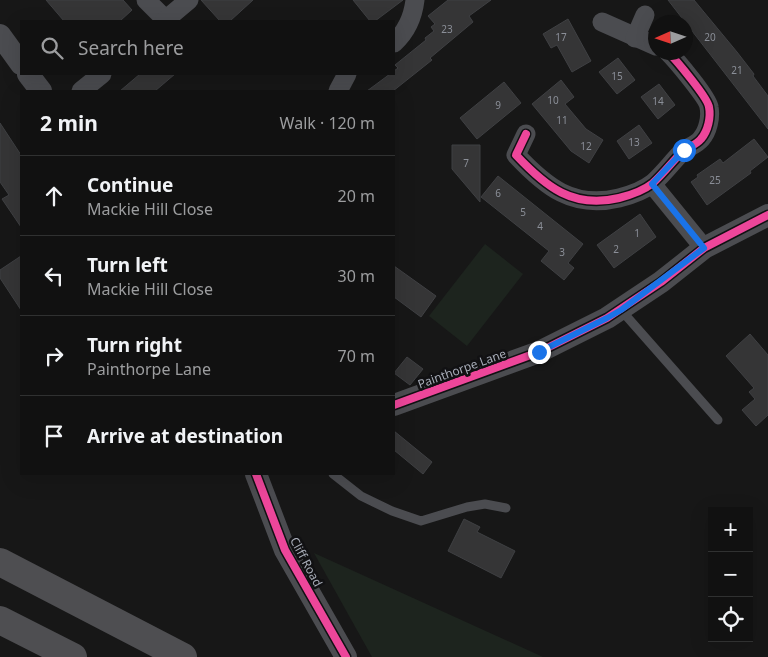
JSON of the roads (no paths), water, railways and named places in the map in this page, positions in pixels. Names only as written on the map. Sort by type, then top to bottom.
[{"type":"highway","points":[[0,562],[183,657]]},
{"type":"highway","points":[[0,620],[73,657]]},
{"type":"street","points":[[146,0],[165,20],[189,0]]},
{"type":"street","points":[[395,42],[407,26],[413,12],[415,0]]},
{"type":"street","points":[[635,38],[645,16]]},
{"type":"street","points":[[602,22],[648,43]]},
{"type":"street","points":[[0,35],[20,63]]},
{"type":"street","points":[[526,134],[516,155],[549,186],[568,197],[589,201],[612,200],[633,195],[652,184],[684,150],[701,139],[709,123],[709,105],[675,60]]},
{"type":"street","points":[[29,75],[40,90]]},
{"type":"street","points":[[82,90],[101,75]]},
{"type":"street","points":[[339,90],[346,75]]},
{"type":"street","points":[[652,184],[704,248]]},
{"type":"street","name":"Painthorpe Lane","points":[[395,405],[539,352],[607,318],[621,310],[704,248],[768,215]]},
{"type":"street","name":"Cliff Road","points":[[256,475],[286,550],[346,657]]},
{"type":"lane","points":[[621,310],[718,420]]},
{"type":"lane","points":[[335,475],[361,496],[392,511],[421,521],[467,507],[485,504],[506,508]]}]
